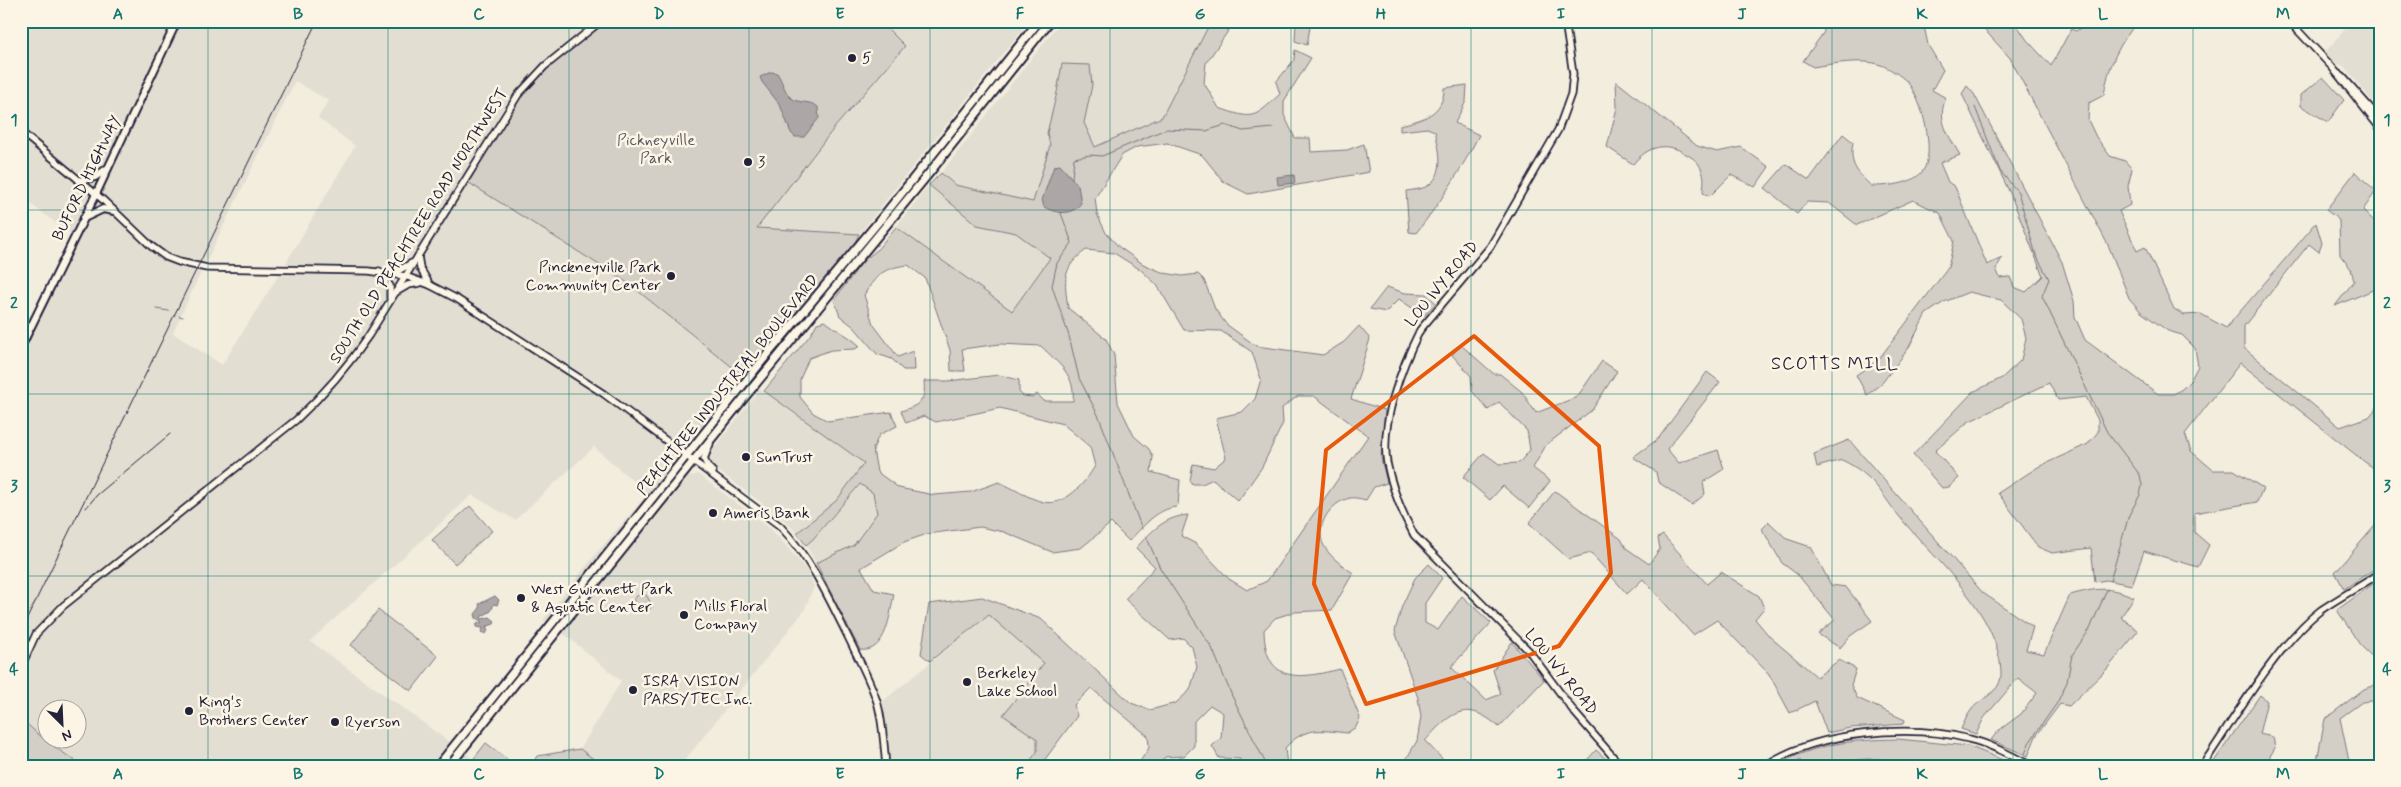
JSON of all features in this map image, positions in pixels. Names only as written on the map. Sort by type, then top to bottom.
[{"type":"highway","name":"PEACHTREE INDUSTRIAL BOULEVARD","points":[[438,766],[1039,21]]},
{"type":"highway","name":"PEACHTREE INDUSTRIAL BOULEVARD","points":[[449,766],[1050,21]]},
{"type":"main road","name":"BUFORD HIGHWAY","points":[[21,347],[109,167],[176,21]]},
{"type":"main road","points":[[79,181],[95,177],[109,167]]},
{"type":"main road","points":[[83,219],[103,209],[114,210]]},
{"type":"street","name":"SOUTH OLD PEACHTREE ROAD NORTHWEST","points":[[21,668],[36,634],[63,606],[314,404],[350,364],[500,122],[524,87],[574,42],[601,21]]},
{"type":"street","name":"LOU IVY ROAD","points":[[1565,21],[1572,74],[1569,100],[1558,130],[1496,239],[1420,330],[1412,346],[1390,414],[1386,432],[1387,462],[1405,518],[1414,535],[1528,651],[1575,713],[1621,766]]},
{"type":"street","points":[[2289,21],[2337,73],[2380,128]]},
{"type":"street","points":[[2337,73],[2343,77],[2380,119]]},
{"type":"street","points":[[21,132],[96,194],[144,240],[166,257],[198,267],[379,272],[405,276],[428,284],[457,298],[604,394],[693,463],[780,526],[798,546],[810,564],[862,663],[872,688],[880,719],[886,766]]},
{"type":"street","points":[[418,255],[420,268],[428,284]]},
{"type":"street","points":[[392,273],[414,262]]},
{"type":"street","points":[[379,272],[390,286],[390,299]]},
{"type":"street","points":[[394,293],[408,285],[428,284]]},
{"type":"street","points":[[713,439],[704,455],[705,463],[731,489]]},
{"type":"street","points":[[2202,766],[2269,667],[2288,645],[2321,611],[2380,573]]},
{"type":"street","points":[[1765,766],[1802,746],[1829,738],[1893,732],[1929,732],[1969,739],[2032,766]]},
{"type":"highlighted area","points":[[1474,336],[1599,446],[1611,573],[1559,646],[1366,704],[1314,584],[1326,450]]},
{"type":"shaded area","points":[[21,21],[608,21],[582,38],[467,181],[628,283],[752,383],[691,441],[682,443],[673,456],[674,463],[691,476],[698,474],[772,530],[807,570],[814,586],[804,611],[680,766],[603,766],[580,749],[621,681],[568,637],[543,620],[599,550],[648,494],[594,447],[515,520],[472,495],[310,641],[473,759],[468,766],[84,766],[58,750],[88,750],[88,700],[38,700],[38,735],[21,718],[21,337],[23,338],[76,238],[21,197]],"holes":[[[295,81],[329,101],[318,118],[355,146],[280,273],[222,365],[173,333]]]},
{"type":"shaded area","points":[[880,21],[1029,21],[859,234],[756,229],[835,127],[905,46]]},
{"type":"shaded area","points":[[1061,21],[1207,21],[1207,29],[1162,117],[1095,147],[1084,123],[1092,85],[1062,64],[1047,133],[1050,145],[1033,203],[955,185],[941,173]]},
{"type":"shaded area","points":[[2352,21],[2380,21],[2380,111],[2344,66],[2320,58]]},
{"type":"shaded area","points":[[771,72],[777,73],[791,98],[797,101],[812,103],[818,107],[819,118],[804,137],[795,137],[791,133],[780,105],[762,82],[760,77]]},
{"type":"shaded area","points":[[1060,165],[1078,185],[1081,203],[1069,212],[1054,211],[1044,207],[1042,200],[1054,166]]},
{"type":"shaded area","points":[[1294,175],[1295,183],[1278,185],[1277,177]]},
{"type":"shaded area","points":[[929,185],[977,225],[1016,233],[1050,258],[1012,311],[896,227]]},
{"type":"shaded area","points":[[760,389],[864,463],[837,500],[797,533],[783,519],[712,466],[710,462],[710,454]]},
{"type":"shaded area","points":[[861,484],[873,493],[877,513],[854,545],[816,563],[806,545]]},
{"type":"shaded area","points":[[495,596],[499,600],[497,605],[494,604],[491,611],[481,617],[482,619],[490,617],[495,621],[494,624],[485,627],[488,630],[486,634],[481,632],[483,628],[476,627],[477,624],[482,622],[476,618],[475,614],[480,608],[479,604]]},
{"type":"shaded area","name":"Berkeley Lake School","points":[[989,615],[1044,663],[1004,714],[1037,739],[1037,752],[1026,766],[891,766],[883,701]]},
{"type":"green space","name":"Pickneyville Park","points":[[608,21],[880,21],[905,46],[835,127],[757,228],[859,234],[836,283],[752,383],[628,283],[466,181],[521,96],[560,56]]},
{"type":"green space","points":[[1207,21],[1235,21],[1206,63],[1204,83],[1219,108],[1247,115],[1258,113],[1280,94],[1276,82],[1294,60],[1295,50],[1311,58],[1284,101],[1284,115],[1295,138],[1310,138],[1311,152],[1347,150],[1364,144],[1369,172],[1248,194],[1224,182],[1202,155],[1167,143],[1137,147],[1122,155],[1095,198],[1097,214],[1106,233],[1119,247],[1143,264],[1164,273],[1182,276],[1198,274],[1204,280],[1215,309],[1226,324],[1256,346],[1323,355],[1344,342],[1359,326],[1370,339],[1351,399],[1385,410],[1381,458],[1387,483],[1374,487],[1366,500],[1350,498],[1343,500],[1330,510],[1326,516],[1321,531],[1321,539],[1324,546],[1333,558],[1353,573],[1332,610],[1294,612],[1275,618],[1264,630],[1266,648],[1271,661],[1278,669],[1287,674],[1311,675],[1340,669],[1360,718],[1356,727],[1347,733],[1313,731],[1299,736],[1285,748],[1287,766],[1239,766],[1240,759],[1219,758],[1212,746],[1221,738],[1223,713],[1210,705],[1194,721],[1194,746],[1184,756],[1165,757],[1158,766],[1137,766],[1149,748],[1148,736],[1091,688],[1074,705],[1077,716],[1040,766],[1026,766],[1037,752],[1037,739],[1003,715],[1044,663],[989,615],[930,661],[921,654],[929,604],[982,597],[1041,619],[1131,703],[1150,710],[1176,703],[1190,690],[1197,667],[1192,647],[1183,638],[1170,640],[1125,599],[1155,567],[1136,548],[1165,522],[1188,515],[1181,536],[1196,544],[1229,579],[1247,590],[1267,581],[1368,436],[1314,396],[1298,396],[1282,408],[1283,423],[1262,467],[1238,501],[1213,479],[1202,484],[1192,484],[1190,480],[1193,464],[1214,468],[1226,458],[1216,418],[1242,412],[1255,399],[1261,379],[1252,352],[1221,331],[1184,330],[1157,285],[1141,270],[1114,253],[1086,250],[1078,256],[1066,275],[1068,308],[1106,339],[1114,355],[1118,403],[1134,436],[1149,449],[1153,457],[1151,472],[1180,480],[1178,505],[1156,515],[1129,541],[1111,523],[1081,548],[1052,552],[1004,532],[980,527],[927,534],[904,542],[861,568],[874,590],[894,594],[889,621],[882,639],[869,649],[860,650],[816,563],[854,545],[877,513],[873,493],[860,484],[806,545],[797,533],[837,500],[864,463],[764,391],[811,334],[817,323],[825,321],[860,346],[855,349],[831,350],[809,358],[800,379],[800,397],[813,413],[828,421],[891,412],[897,426],[879,435],[873,449],[877,472],[899,488],[934,495],[971,492],[999,482],[1032,498],[1051,503],[1059,501],[1074,492],[1086,480],[1095,466],[1090,447],[1063,424],[1000,408],[936,422],[924,416],[906,423],[901,411],[913,407],[923,398],[924,381],[948,381],[999,375],[1019,380],[1019,392],[1023,396],[1033,397],[1037,394],[1044,401],[1073,401],[1072,384],[1069,377],[1041,346],[1000,344],[962,349],[965,371],[951,371],[950,350],[925,278],[908,265],[899,266],[881,273],[864,295],[873,324],[898,357],[913,351],[914,370],[903,370],[892,359],[877,354],[854,327],[840,316],[834,300],[864,260],[876,251],[896,227],[1012,311],[1050,258],[1016,233],[977,225],[929,185],[941,173],[955,185],[1033,202],[1050,145],[1047,133],[1062,64],[1090,65],[1092,85],[1084,123],[1095,147],[1162,117],[1207,29]]},
{"type":"green space","points":[[1286,21],[1311,21],[1307,45],[1295,41],[1296,22]]},
{"type":"green space","points":[[1823,21],[1923,21],[1928,45],[1943,70],[1932,90],[1946,98],[1943,106],[1943,121],[1960,155],[1940,163],[1948,182],[1955,187],[1987,265],[2002,258],[1996,269],[2000,278],[2010,277],[2014,287],[2026,292],[2043,276],[2010,193],[1962,94],[1967,86],[1974,94],[2062,262],[2074,301],[2075,317],[2085,340],[2158,394],[2174,394],[2190,381],[2198,366],[2195,348],[2182,335],[2168,331],[2141,312],[2129,298],[2109,247],[2010,58],[1982,27],[1980,21],[2014,21],[2027,40],[2051,66],[2071,29],[2076,31],[2085,25],[2093,25],[2098,21],[2138,21],[2125,38],[2115,56],[2108,74],[2104,95],[2089,103],[2088,120],[2096,137],[2110,156],[2125,161],[2132,169],[2128,186],[2130,205],[2119,211],[2137,251],[2145,247],[2174,309],[2184,315],[2201,314],[2226,328],[2316,223],[2322,243],[2319,252],[2309,244],[2244,326],[2244,348],[2340,427],[2369,417],[2380,404],[2380,474],[2240,363],[2185,434],[2191,451],[2213,470],[2234,470],[2263,488],[2257,502],[2194,513],[2194,532],[2209,545],[2198,567],[2144,551],[2132,585],[2106,580],[2095,582],[2091,548],[2052,553],[2038,547],[1998,493],[2038,467],[2088,444],[2098,432],[2098,420],[2086,397],[2058,400],[2049,383],[1968,422],[1935,451],[1959,478],[1949,487],[1942,488],[1913,455],[1973,392],[2002,378],[2021,360],[2026,338],[2021,319],[2001,300],[1969,292],[1944,302],[1926,314],[1908,349],[1882,383],[1867,395],[1856,375],[1878,360],[1948,268],[1954,241],[1940,213],[1913,200],[1857,225],[1829,203],[1807,202],[1797,214],[1765,188],[1786,164],[1809,180],[1843,134],[1853,142],[1852,156],[1855,167],[1871,186],[1891,185],[1912,180],[1922,172],[1926,164],[1928,140],[1926,126],[1918,100],[1913,90],[1902,77],[1888,68],[1874,63],[1847,62],[1813,67],[1803,61],[1824,32]]},
{"type":"green space","points":[[2323,77],[2344,100],[2328,122],[2301,106],[2301,95]]},
{"type":"green space","points":[[1616,81],[1697,146],[1717,152],[1741,147],[1769,167],[1755,187],[1731,175],[1710,196],[1703,193],[1704,176],[1699,164],[1679,150],[1664,147],[1651,149],[1633,164],[1607,147],[1617,108]]},
{"type":"green space","points":[[1467,85],[1466,101],[1455,123],[1479,135],[1458,173],[1434,210],[1416,233],[1409,232],[1406,191],[1429,185],[1438,174],[1440,160],[1435,131],[1427,128],[1400,131],[1400,125],[1416,121],[1436,110],[1443,97],[1444,88]]},
{"type":"green space","points":[[2355,172],[2376,191],[2363,210],[2380,227],[2380,287],[2335,306],[2354,281],[2351,269],[2340,255],[2339,220],[2326,210]]},
{"type":"green space","points":[[1387,287],[1405,293],[1426,294],[1436,303],[1424,316],[1399,299],[1386,312],[1370,309]]},
{"type":"green space","points":[[1461,345],[1494,374],[1500,374],[1522,392],[1536,413],[1577,397],[1602,361],[1617,371],[1592,410],[1546,445],[1533,468],[1550,481],[1529,508],[1503,486],[1490,500],[1463,477],[1484,453],[1499,464],[1519,463],[1530,450],[1527,431],[1499,402],[1488,410],[1472,391],[1471,376],[1452,355]]},
{"type":"green space","points":[[1707,372],[1720,382],[1667,449],[1679,463],[1718,450],[1724,469],[1703,482],[1705,494],[1692,505],[1658,482],[1656,472],[1633,457],[1658,439]]},
{"type":"green space","points":[[1849,440],[1983,593],[2033,627],[2026,650],[2044,654],[2070,595],[2102,589],[2125,593],[2134,597],[2121,617],[2138,631],[2107,669],[2069,706],[2060,704],[2036,736],[2028,756],[1991,740],[1998,731],[2021,714],[2037,693],[2018,678],[1984,718],[1976,734],[1961,729],[1972,709],[1995,690],[2000,679],[1998,651],[1990,630],[1964,590],[1903,521],[1871,480],[1854,466],[1842,460],[1817,467],[1814,454]]},
{"type":"green space","points":[[1555,491],[1621,539],[1626,548],[1649,564],[1660,549],[1658,538],[1663,535],[1707,584],[1721,572],[1759,596],[1764,608],[1755,619],[1770,637],[1817,677],[1839,660],[1856,669],[1851,685],[1857,698],[1905,720],[1904,724],[1850,728],[1827,733],[1815,701],[1790,713],[1769,674],[1717,620],[1693,635],[1643,579],[1627,594],[1591,553],[1569,559],[1529,523]]},
{"type":"green space","points":[[470,506],[492,531],[455,564],[432,540]]},
{"type":"green space","points":[[2380,520],[2380,565],[2344,589],[2335,572]]},
{"type":"green space","points":[[1769,522],[1787,539],[1811,547],[1831,585],[1846,587],[1872,621],[1850,636],[1840,648],[1818,634],[1835,620],[1798,575],[1782,563],[1762,529]]},
{"type":"green space","points":[[1429,564],[1442,578],[1425,603],[1425,623],[1438,630],[1462,596],[1491,623],[1451,667],[1486,700],[1501,694],[1493,670],[1512,642],[1544,680],[1499,727],[1487,718],[1468,711],[1459,713],[1442,723],[1425,741],[1449,766],[1402,766],[1417,741],[1421,717],[1418,698],[1395,631],[1402,606],[1415,578]]},
{"type":"green space","points":[[2380,579],[2380,664],[2360,645],[2337,610]]},
{"type":"green space","points":[[638,595],[646,595],[653,606],[647,611],[633,600]]},
{"type":"green space","points":[[378,610],[438,656],[411,691],[351,645]]},
{"type":"green space","points":[[2380,683],[2380,700],[2362,702],[2340,718],[2350,766],[2316,766],[2325,719],[2364,689]]},
{"type":"green space","points":[[2260,695],[2267,701],[2259,734],[2273,737],[2275,748],[2264,766],[2237,766],[2231,761],[2228,766],[2211,766]]},
{"type":"green space","points":[[21,718],[38,734],[38,750],[60,750],[84,766],[21,766]]},
{"type":"green space","points":[[1898,739],[1968,746],[2018,766],[1910,766],[1896,761],[1869,759],[1803,766],[1800,760],[1788,766],[1776,766],[1805,752],[1835,744],[1865,740]]},
{"type":"green space","points":[[486,743],[516,766],[468,766]]},
{"type":"green space","points":[[580,749],[603,766],[531,766],[537,756]]},
{"type":"green space","points":[[1596,750],[1606,759],[1599,766],[1582,766]]},
{"type":"waterway","points":[[1975,107],[2000,171],[2018,192],[2036,255],[2049,279],[2042,296],[2107,432],[2140,475],[2142,485],[2140,495],[2129,515],[2110,581]]},
{"type":"waterway","points":[[1072,178],[1074,158],[1090,155],[1102,156],[1166,129],[1206,131],[1225,125],[1243,131],[1273,128]]},
{"type":"waterway","points":[[1061,213],[1072,243],[1057,263],[1052,286],[1069,336],[1079,378],[1099,417],[1142,529]]},
{"type":"waterway","points":[[156,309],[169,311]]},
{"type":"waterway","points":[[179,316],[183,317]]},
{"type":"waterway","points":[[1146,536],[1160,568],[1212,648],[1232,696],[1267,766]]},
{"type":"waterway","points":[[2025,754],[2029,743],[2057,703],[2067,682],[2072,655],[2090,629],[2107,589]]},
{"type":"railway","points":[[21,631],[317,21]]},
{"type":"railway","points":[[86,508],[97,495],[170,434]]},
{"type":"place","name":"5","points":[[852,58]]},
{"type":"place","name":"3","points":[[748,162]]},
{"type":"place","name":"Pinckneyville Park Community Center","points":[[671,276]]},
{"type":"place","name":"SunTrust","points":[[746,457]]},
{"type":"place","name":"Ameris Bank","points":[[713,513]]},
{"type":"place","name":"West Gwinnett Park & Aquatic Center","points":[[521,598]]},
{"type":"place","name":"Mills Floral Company","points":[[684,615]]},
{"type":"place","name":"Berkeley Lake School","points":[[967,682]]},
{"type":"place","name":"ISRA VISION PARSYTEC Inc.","points":[[633,690]]},
{"type":"place","name":"King's Brothers Center","points":[[189,711]]},
{"type":"place","name":"Ryerson","points":[[335,722]]},
{"type":"district","name":"SCOTTS MILL","points":[[1835,364]]}]
